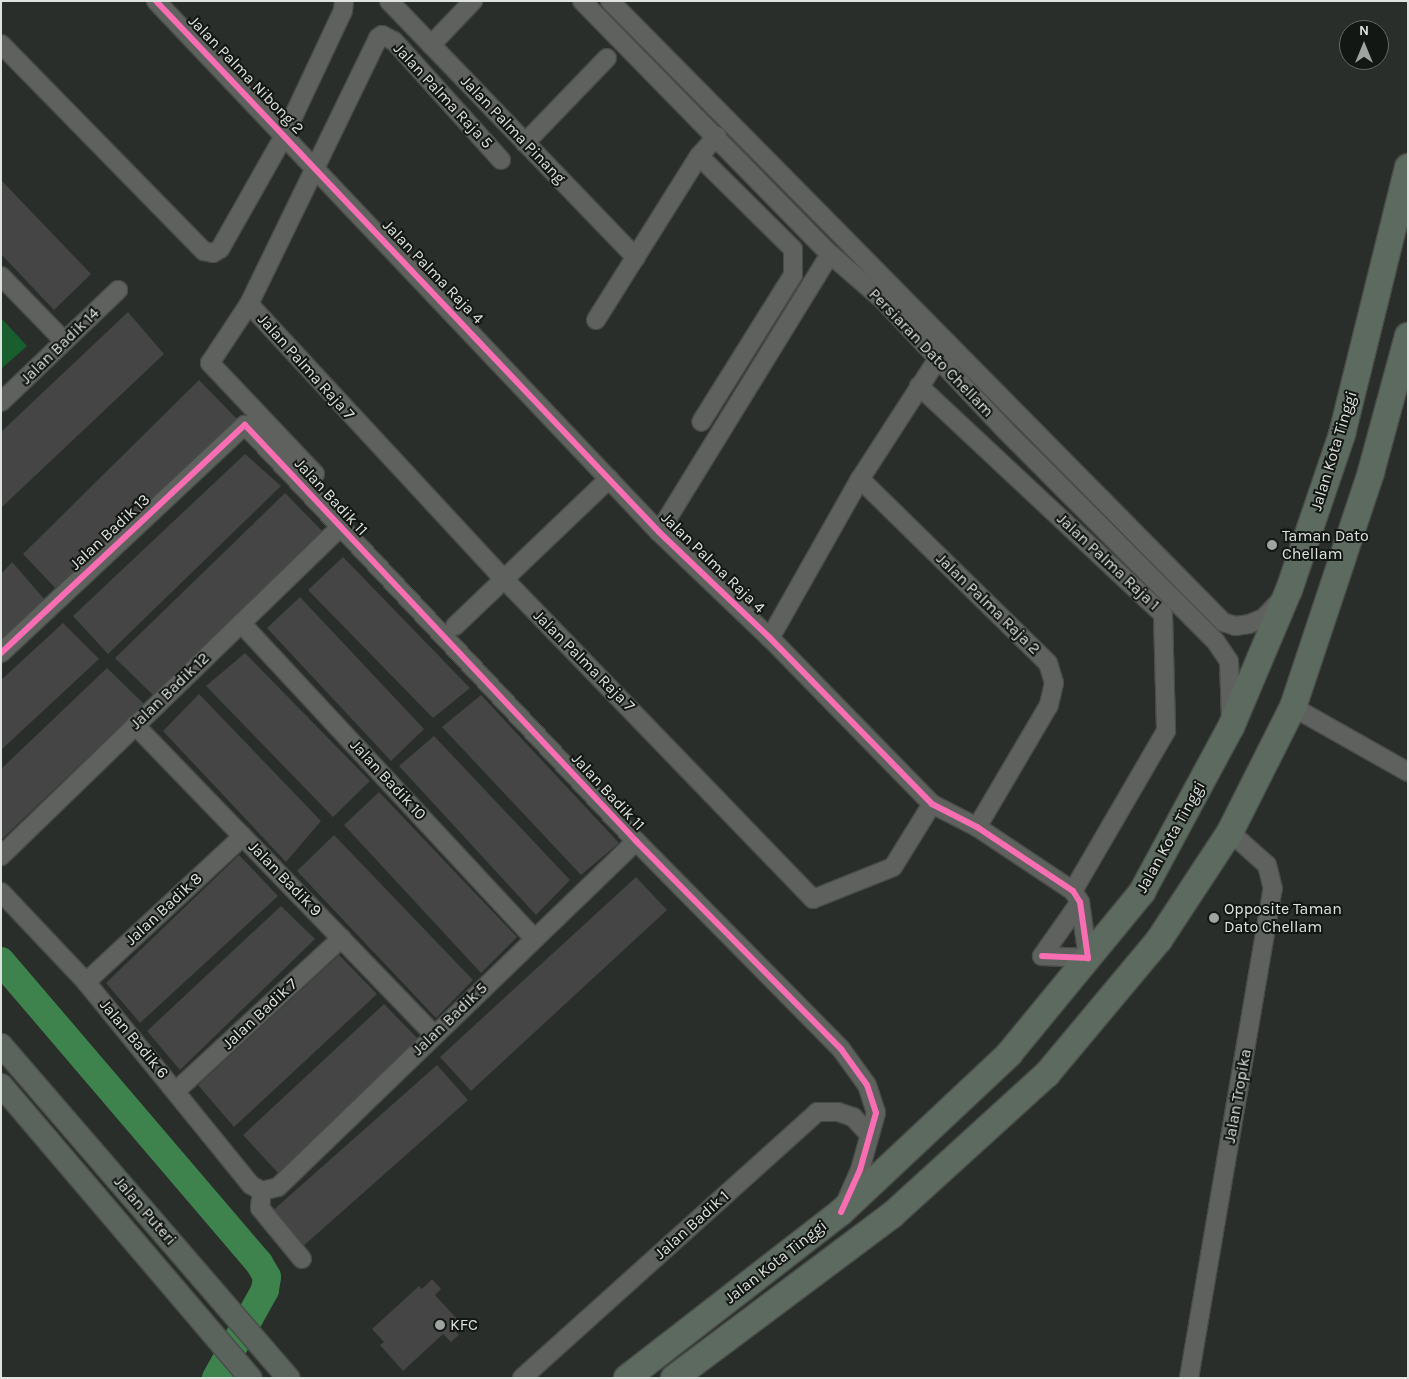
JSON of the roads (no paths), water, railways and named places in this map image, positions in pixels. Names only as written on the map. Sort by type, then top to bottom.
[{"type":"highway","name":"Jalan Kota Tinggi","points":[[626,1378],[841,1212],[1009,1054],[1142,892],[1231,727],[1289,590],[1342,434],[1408,166]]},
{"type":"highway","name":"Jalan Kota Tinggi","points":[[674,1378],[892,1215],[1047,1074],[1158,940],[1230,832],[1293,708],[1368,481],[1408,336]]},
{"type":"main road","name":"Jalan Puteri","points":[[1,1045],[288,1378]]},
{"type":"main road","points":[[6,1090],[30,1078]]},
{"type":"main road","name":"Jalan Puteri","points":[[6,1090],[247,1374]]},
{"type":"street","name":"Jalan Palma Nibong 2","points":[[156,1],[285,134],[314,170]]},
{"type":"street","name":"Persiaran Dato Chellam","points":[[582,1],[717,136],[830,254],[883,300],[937,358],[1216,642],[1229,661],[1231,727]]},
{"type":"street","name":"Persiaran Dato Chellam","points":[[610,1],[949,342],[1222,622],[1235,626],[1264,618],[1289,590]]},
{"type":"street","points":[[1,44],[204,251],[213,253],[220,249],[285,134],[343,11],[344,2]]},
{"type":"street","points":[[431,45],[475,3]]},
{"type":"street","name":"Jalan Palma Pinang","points":[[398,5],[431,45],[636,258]]},
{"type":"street","name":"Jalan Palma Raja 5","points":[[314,170],[382,35],[394,41],[501,160]]},
{"type":"street","points":[[525,143],[607,58]]},
{"type":"street","points":[[596,320],[698,156],[717,136]]},
{"type":"street","points":[[698,156],[793,249],[793,275],[701,422]]},
{"type":"street","points":[[314,170],[249,304],[210,363],[315,474]]},
{"type":"street","name":"Jalan Palma Raja 4","points":[[314,170],[411,267],[659,532],[770,638],[932,804],[976,827],[1076,896]]},
{"type":"street","points":[[659,532],[830,254]]},
{"type":"street","points":[[1,276],[64,341]]},
{"type":"street","name":"Jalan Badik 14","points":[[1,402],[118,290]]},
{"type":"street","name":"Jalan Palma Raja 7","points":[[249,304],[504,579],[814,899],[893,867],[932,804]]},
{"type":"street","points":[[770,638],[860,479],[949,342]]},
{"type":"street","name":"Jalan Palma Raja 1","points":[[919,386],[1163,614],[1166,731],[1042,956],[1088,958]]},
{"type":"street","name":"Jalan Badik 11","points":[[237,431],[245,425],[636,841],[841,1049],[867,1086],[876,1113],[868,1133],[860,1170],[841,1212]]},
{"type":"street","name":"Jalan Badik 13","points":[[1,653],[237,431]]},
{"type":"street","points":[[455,626],[609,479]]},
{"type":"street","name":"Jalan Palma Raja 2","points":[[860,479],[1048,663],[1054,683],[1050,705],[976,827]]},
{"type":"street","name":"Jalan Badik 12","points":[[1,856],[340,528]]},
{"type":"street","name":"Jalan Badik 10","points":[[241,622],[534,938]]},
{"type":"street","points":[[1293,708],[1408,772]]},
{"type":"street","name":"Jalan Badik 9","points":[[135,725],[434,1035]]},
{"type":"street","name":"Jalan Tropika","points":[[1189,1378],[1274,889],[1267,865],[1230,832]]},
{"type":"street","name":"Jalan Badik 8","points":[[86,982],[243,836]]},
{"type":"street","name":"Jalan Badik 5","points":[[262,1190],[278,1187],[636,841]]},
{"type":"street","name":"Jalan Badik 6","points":[[1,892],[86,982],[177,1090],[251,1185],[262,1190]]},
{"type":"street","points":[[1076,896],[1088,958]]},
{"type":"street","name":"Jalan Badik 7","points":[[177,1090],[342,938]]},
{"type":"street","name":"Jalan Badik 1","points":[[522,1378],[816,1112],[838,1112],[853,1117],[868,1133]]},
{"type":"street","points":[[262,1190],[260,1208],[302,1259]]},
{"type":"waterway","points":[[1,961],[259,1263],[267,1277],[265,1290],[216,1378]]},
{"type":"place","name":"Taman Dato Chellam","points":[[1272,545]]},
{"type":"place","name":"Opposite Taman Dato Chellam","points":[[1214,918]]},
{"type":"place","name":"KFC","points":[[440,1325]]}]
